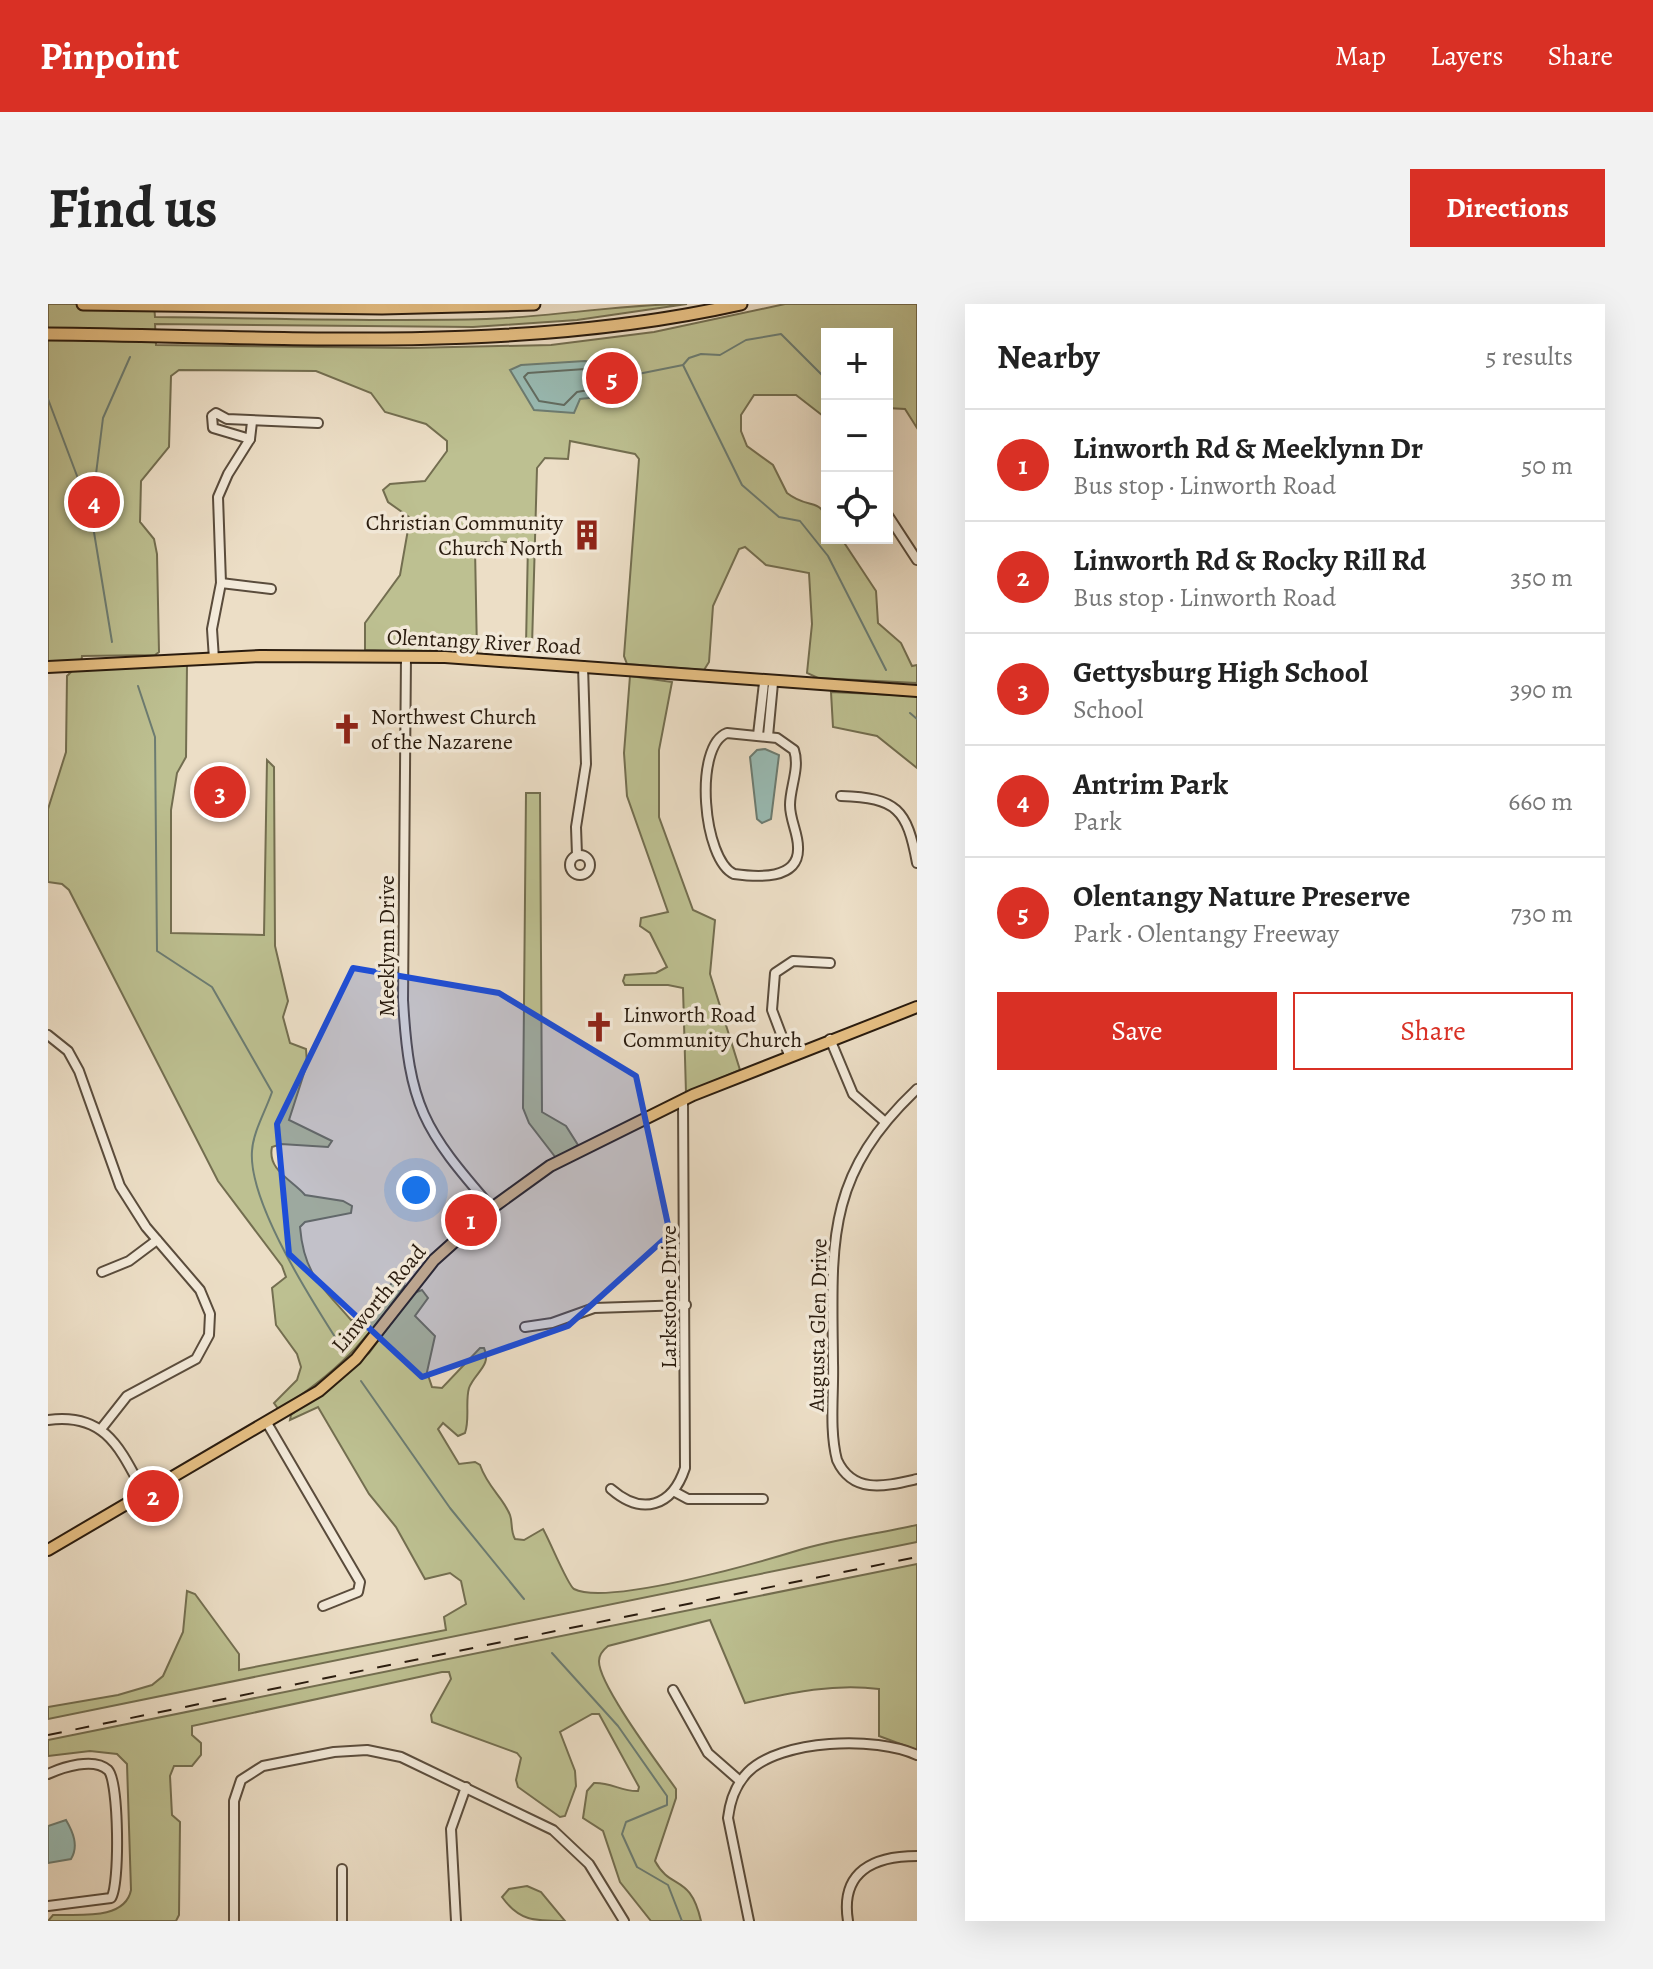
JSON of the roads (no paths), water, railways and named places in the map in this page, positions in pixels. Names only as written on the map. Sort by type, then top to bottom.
[{"type":"highway","points":[[83,304],[382,308],[534,304]]},
{"type":"highway","points":[[48,334],[500,337],[580,331],[741,304]]},
{"type":"main road","name":"Olentangy River Road","points":[[48,667],[214,659],[406,656],[917,691]]},
{"type":"main road","name":"Linworth Road","points":[[48,1550],[319,1391],[356,1359],[434,1260],[492,1208],[560,1160],[683,1100],[789,1055],[917,1007]]},
{"type":"street","points":[[250,439],[213,428],[210,420],[216,413],[227,419],[252,422],[318,423]]},
{"type":"street","points":[[214,659],[212,629],[221,583],[218,497],[250,439],[252,422]]},
{"type":"street","points":[[893,523],[917,560]]},
{"type":"street","points":[[221,583],[271,589]]},
{"type":"street","name":"Meeklynn Drive","points":[[406,656],[405,1054],[412,1089],[423,1119],[460,1171],[492,1208]]},
{"type":"street","points":[[577,855],[576,827],[586,764],[583,666]]},
{"type":"street","points":[[763,736],[769,683]]},
{"type":"street","points":[[727,733],[763,736],[785,742],[796,756],[790,802],[798,854],[792,867],[783,873],[741,875],[728,871],[715,851],[706,804],[711,749],[715,740],[727,733]]},
{"type":"street","points":[[841,796],[888,802],[904,816],[912,835],[917,863]]},
{"type":"street","points":[[789,1055],[772,1010],[775,973],[793,961],[830,963]]},
{"type":"street","points":[[48,1035],[68,1051],[79,1071],[120,1186],[157,1240],[207,1302],[209,1335],[196,1359],[127,1396],[101,1429]]},
{"type":"street","points":[[830,1039],[853,1094],[884,1121]]},
{"type":"street","name":"Augusta Glen Drive","points":[[917,1089],[884,1121],[850,1180],[833,1256],[835,1453],[845,1474],[857,1482],[877,1487],[917,1479]]},
{"type":"street","name":"Larkstone Drive","points":[[675,1492],[685,1468],[687,1443],[683,1100]]},
{"type":"street","points":[[102,1272],[129,1261],[157,1240]]},
{"type":"street","points":[[525,1327],[552,1323],[594,1308],[686,1305]]},
{"type":"street","points":[[48,1420],[78,1419],[101,1429],[117,1445],[145,1495]]},
{"type":"street","points":[[267,1423],[361,1587],[358,1592],[323,1606]]},
{"type":"street","points":[[611,1489],[623,1500],[647,1505],[675,1492],[688,1499],[763,1499]]},
{"type":"street","points":[[673,1690],[708,1753],[740,1781]]},
{"type":"street","points":[[749,1921],[728,1828],[729,1809],[740,1781],[764,1760],[802,1748],[874,1745],[917,1755]]},
{"type":"street","points":[[234,1921],[234,1801],[241,1780],[263,1766],[334,1752],[367,1750],[401,1757],[518,1811],[559,1835],[589,1864],[624,1921]]},
{"type":"street","points":[[48,1774],[81,1765],[105,1767],[111,1774],[116,1794],[115,1894],[101,1902],[48,1906]]},
{"type":"street","points":[[456,1921],[451,1829],[466,1787]]},
{"type":"street","points":[[848,1921],[848,1891],[861,1872],[887,1857],[917,1856]]},
{"type":"street","points":[[342,1869],[342,1921]]},
{"type":"water","points":[[585,361],[630,367],[638,374],[634,382],[622,391],[580,399],[574,413],[534,410],[510,370],[521,365]]},
{"type":"water","points":[[765,749],[779,755],[771,819],[762,823],[757,819],[750,757],[757,750]]},
{"type":"water","points":[[66,1820],[74,1839],[75,1849],[71,1859],[48,1863],[48,1826]]},
{"type":"waterway","points":[[638,374],[683,365],[689,358],[701,354],[720,355],[746,340],[781,334],[821,374]]},
{"type":"waterway","points":[[112,642],[91,514],[103,418],[130,357]]},
{"type":"waterway","points":[[683,365],[742,485],[779,517],[800,521],[828,556],[886,670]]},
{"type":"waterway","points":[[48,399],[91,513]]},
{"type":"waterway","points":[[138,686],[155,737],[157,951],[212,987],[272,1092],[253,1144],[254,1173],[261,1198],[286,1254],[344,1351]]},
{"type":"waterway","points":[[910,713],[917,719]]},
{"type":"waterway","points":[[361,1381],[450,1508],[524,1599]]},
{"type":"waterway","points":[[552,1653],[618,1726],[667,1796],[667,1805],[626,1822],[622,1834],[637,1867],[668,1885],[682,1921]]},
{"type":"railway","points":[[48,1735],[917,1557]]},
{"type":"place","name":"Olentangy Nature Preserve","points":[[612,378]]},
{"type":"place","name":"Antrim Park","points":[[94,502]]},
{"type":"place","name":"Christian Community Church North","points":[[587,535]]},
{"type":"place","name":"Northwest Church of the Nazarene","points":[[347,729]]},
{"type":"place","name":"Gettysburg High School","points":[[220,792]]},
{"type":"place","name":"Linworth Road Community Church","points":[[599,1027]]},
{"type":"place","name":"Linworth Rd & Meeklynn Dr","points":[[471,1220]]},
{"type":"place","name":"Linworth Rd & Rocky Rill Rd","points":[[153,1496]]}]
